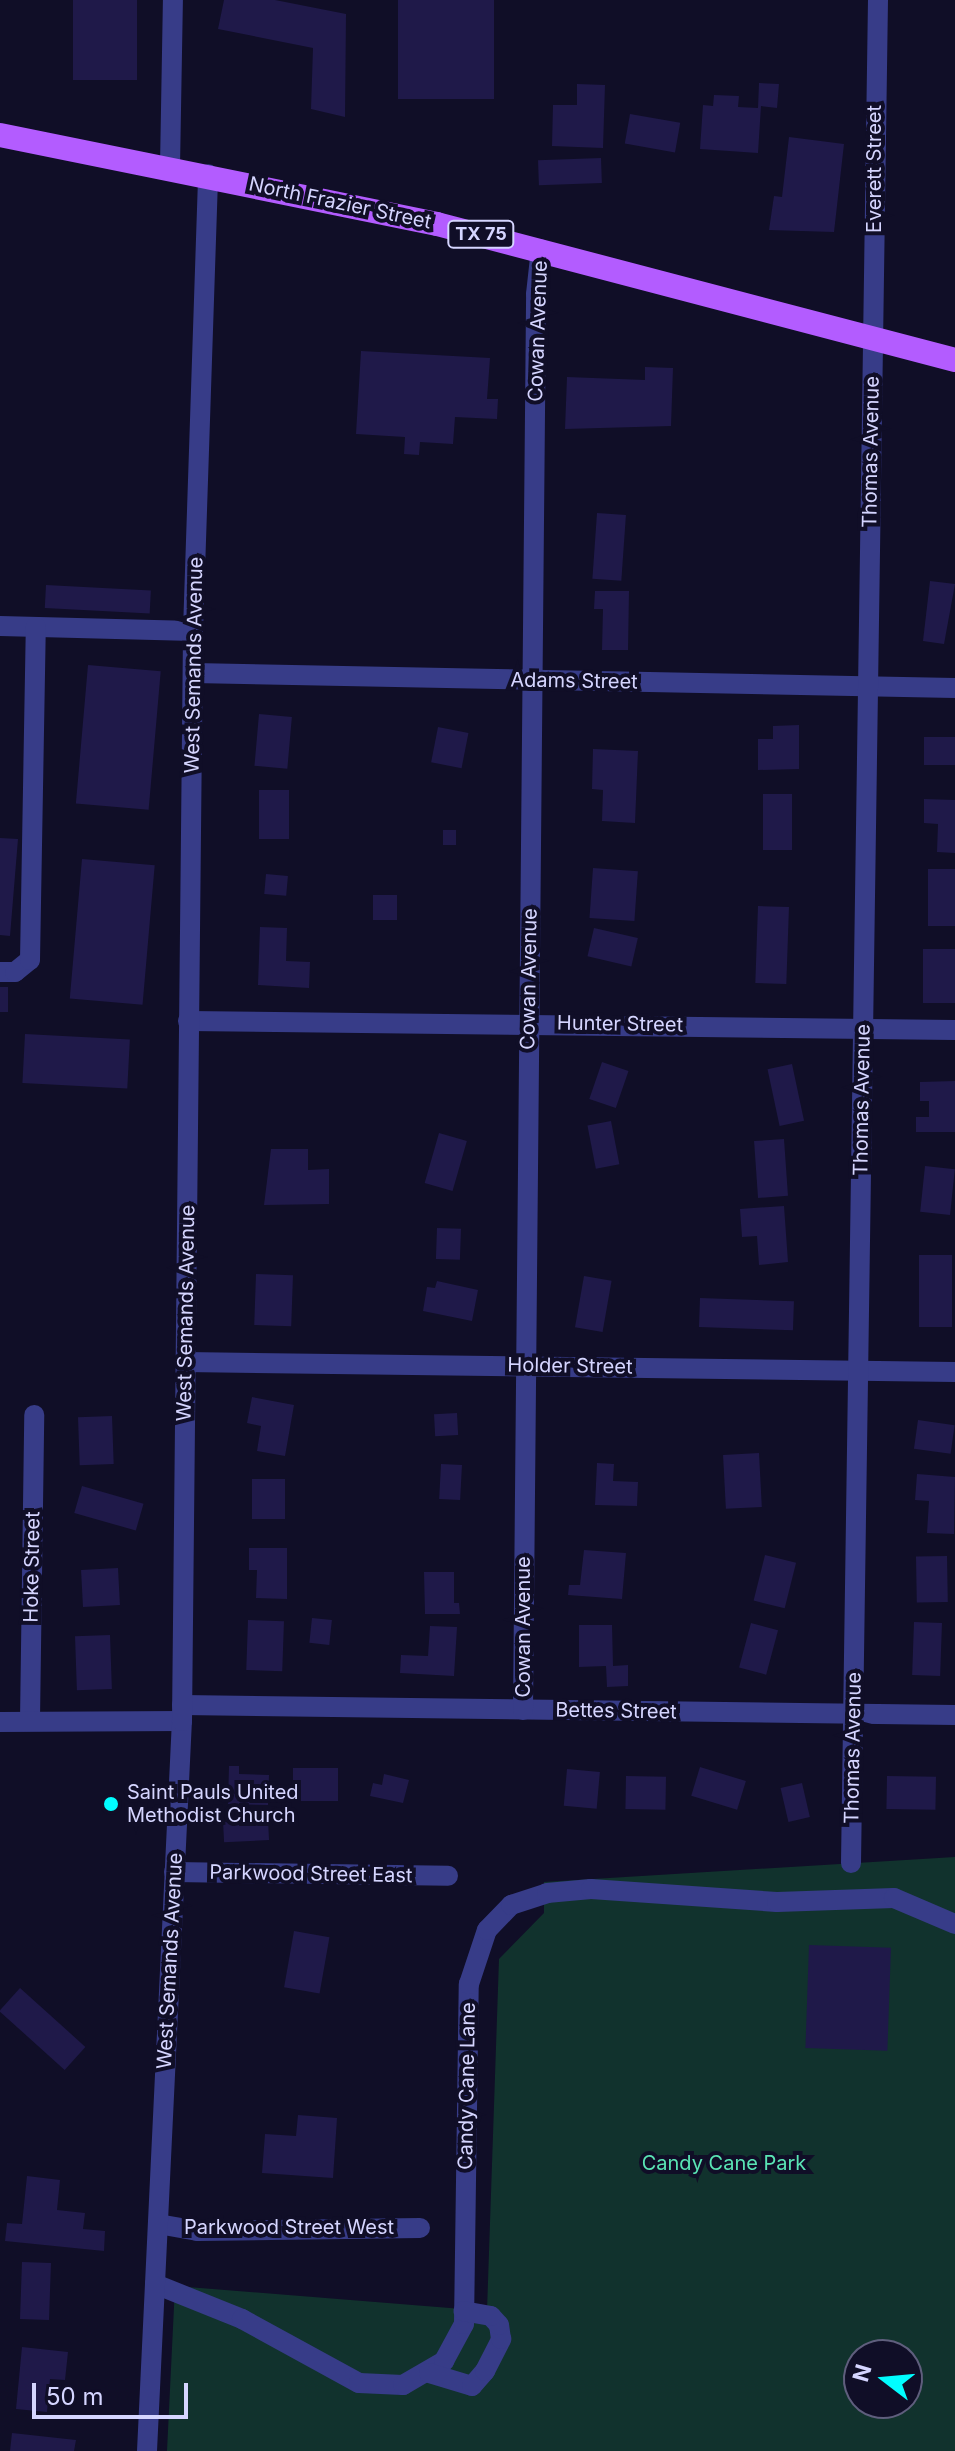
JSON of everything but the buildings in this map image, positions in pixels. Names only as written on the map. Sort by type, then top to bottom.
[{"type":"main road","name":"North Frazier Street","points":[[0,135],[208,174],[541,249],[955,360]]},
{"type":"street","points":[[170,167],[173,0]]},
{"type":"street","name":"Everett Street","points":[[873,337],[878,0]]},
{"type":"street","name":"West Semands Avenue","points":[[147,2451],[182,1713],[193,631],[208,174]]},
{"type":"street","name":"Cowan Avenue","points":[[523,1710],[536,294],[541,249]]},
{"type":"street","name":"Thomas Avenue","points":[[851,1863],[873,337]]},
{"type":"street","points":[[0,626],[193,631]]},
{"type":"street","points":[[0,972],[15,972],[30,960],[36,627]]},
{"type":"street","name":"Adams Street","points":[[193,673],[534,681],[868,683],[955,688]]},
{"type":"street","name":"Hunter Street","points":[[188,1021],[528,1022],[955,1030]]},
{"type":"street","name":"Holder Street","points":[[185,1362],[955,1372]]},
{"type":"street","name":"Hoke Street","points":[[30,1720],[34,1415]]},
{"type":"street","name":"Bettes Street","points":[[0,1722],[182,1713],[523,1710],[955,1715]]},
{"type":"street","name":"Parkwood Street East","points":[[174,1872],[448,1876]]},
{"type":"street","name":"Candy Cane Lane","points":[[429,2373],[444,2361],[464,2324],[469,1984],[487,1930],[511,1905],[547,1893],[591,1889],[777,1902],[894,1898],[955,1924]]},
{"type":"street","name":"Parkwood Street West","points":[[158,2224],[197,2231],[420,2228]]},
{"type":"street","points":[[155,2284],[242,2319],[359,2383],[403,2385],[429,2373],[472,2386],[485,2371],[501,2339],[499,2325],[491,2316],[463,2311]]},
{"type":"green space","name":"Candy Cane Park","points":[[955,1857],[955,2451],[167,2451],[175,2286],[487,2311],[499,1959],[544,1913],[544,1882]]},
{"type":"place","name":"Saint Pauls United Methodist Church","points":[[111,1804]]}]
